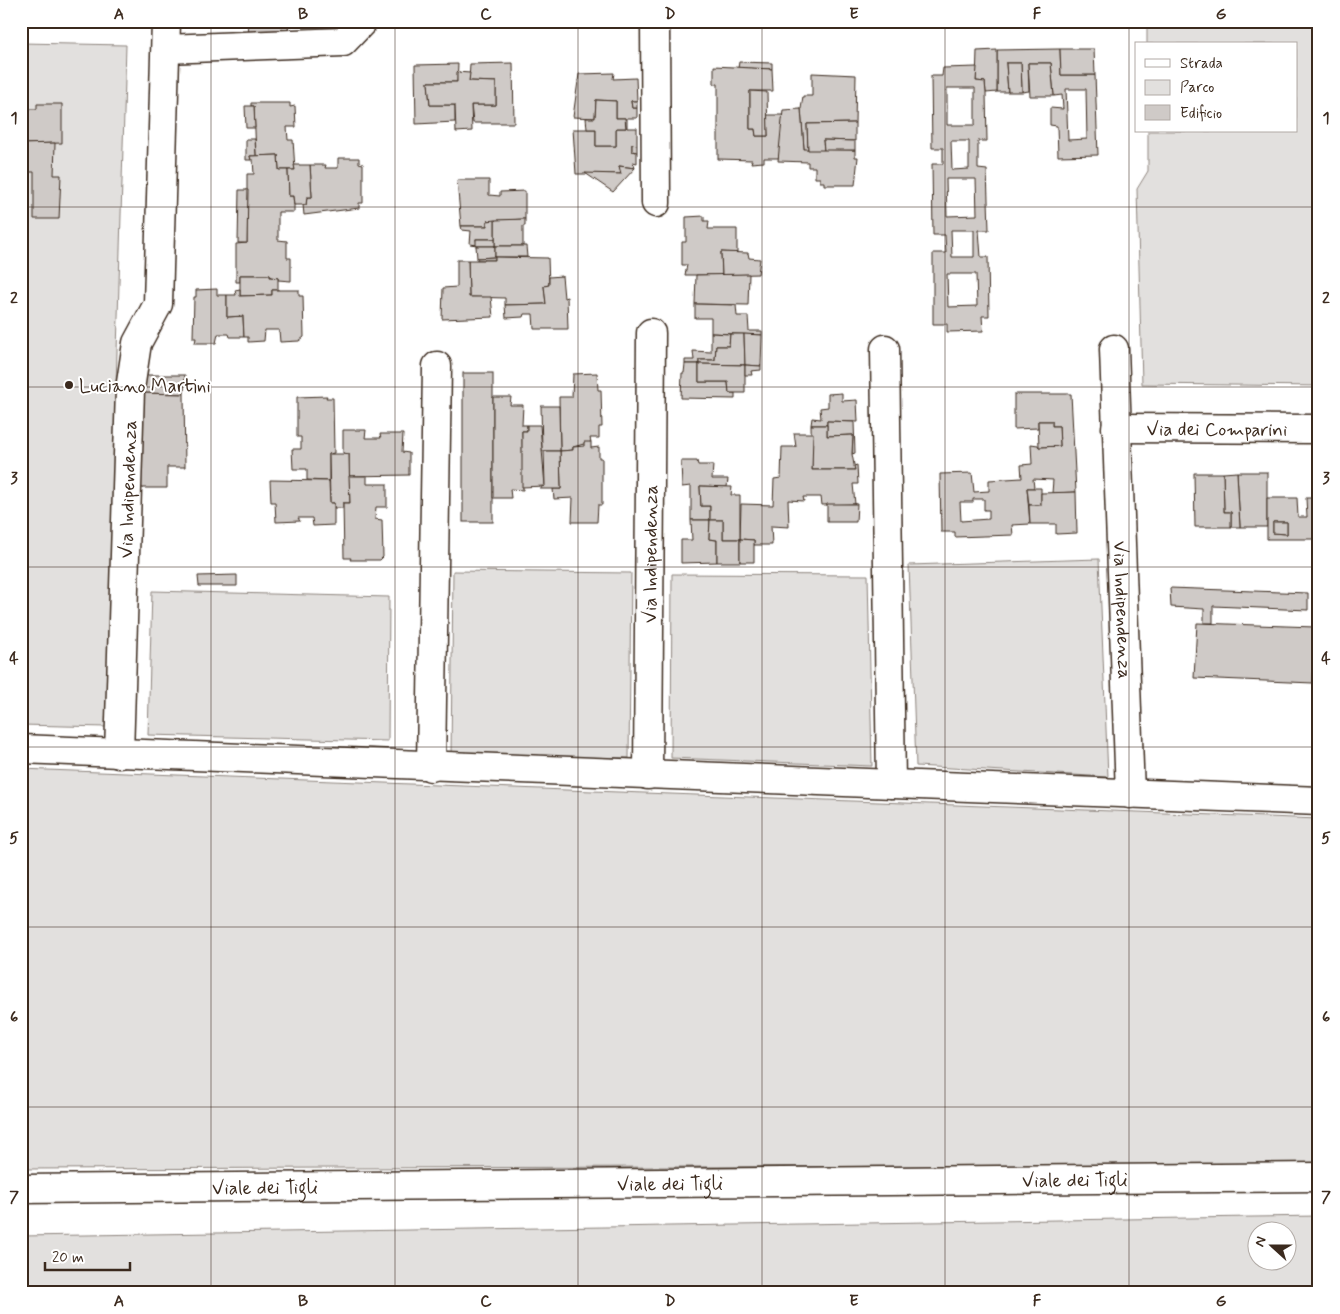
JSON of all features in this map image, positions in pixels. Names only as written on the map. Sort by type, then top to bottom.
[{"type":"street","name":"Via Indipendenza","points":[[119,754],[130,389],[137,343],[158,304],[166,21]]},
{"type":"street","points":[[166,49],[343,42],[363,21]]},
{"type":"street","points":[[656,21],[656,204]]},
{"type":"street","name":"Via Indipendenza","points":[[648,774],[650,333]]},
{"type":"street","points":[[885,349],[891,784]]},
{"type":"street","name":"Via Indipendenza","points":[[1114,349],[1130,794]]},
{"type":"street","points":[[431,767],[437,366]]},
{"type":"street","name":"Via dei Comparini","points":[[1116,428],[1319,429]]},
{"type":"street","points":[[21,749],[431,767],[1319,801]]},
{"type":"street","name":"Viale dei Tigli","points":[[21,1188],[1319,1176]]},
{"type":"green space","points":[[1319,21],[1319,386],[1142,384],[1137,189],[1148,171],[1148,132],[1298,132],[1298,42],[1147,42],[1147,22]]},
{"type":"green space","name":"Luciano Martini","points":[[21,43],[126,45],[106,727],[21,725]]},
{"type":"green space","points":[[1099,559],[1108,777],[916,766],[909,565]]},
{"type":"green space","points":[[453,571],[631,573],[629,758],[451,756]]},
{"type":"green space","points":[[672,574],[868,575],[872,766],[671,758]]},
{"type":"green space","points":[[152,591],[389,597],[388,741],[148,735]]},
{"type":"green space","points":[[21,769],[1319,819],[1319,1165],[21,1169]]},
{"type":"green space","points":[[1319,1216],[1319,1293],[21,1293],[21,1236]]},
{"type":"building","points":[[248,21],[288,21],[289,38],[249,39]]},
{"type":"building","points":[[1060,49],[1061,75],[1095,75],[1098,155],[1058,156],[1057,126],[1050,125],[1050,108],[1063,109],[1062,95],[1054,96],[1051,63],[1028,63],[1029,91],[1022,92],[1021,63],[1006,63],[1008,92],[997,92],[997,50]],"holes":[[[1066,89],[1086,89],[1087,139],[1068,140]]]},
{"type":"building","points":[[1060,49],[1094,49],[1095,75],[1061,75]]},
{"type":"building","points":[[997,50],[997,92],[986,93],[985,82],[976,81],[977,51]]},
{"type":"building","points":[[739,62],[772,63],[772,69],[738,68]]},
{"type":"building","points":[[513,63],[514,123],[473,123],[471,105],[496,105],[496,82],[469,81],[470,64]]},
{"type":"building","points":[[1006,63],[1021,63],[1022,92],[1008,92]]},
{"type":"building","points":[[1028,63],[1051,63],[1054,96],[1030,96]]},
{"type":"building","points":[[458,64],[457,82],[428,82],[430,105],[455,105],[455,122],[416,124],[415,65]]},
{"type":"building","points":[[714,66],[772,69],[773,91],[750,91],[750,129],[755,129],[756,136],[768,136],[767,115],[783,115],[780,158],[764,158],[764,162],[751,163],[752,160],[718,159],[718,84],[714,84]]},
{"type":"building","points":[[977,67],[976,81],[985,82],[987,141],[978,141],[978,169],[987,170],[989,230],[979,230],[981,257],[988,257],[989,316],[982,316],[983,331],[947,332],[947,324],[933,324],[933,253],[946,253],[945,235],[933,235],[932,164],[943,164],[943,148],[932,148],[931,76],[942,76],[943,68]],"holes":[[[947,88],[975,88],[975,125],[947,125]],[[951,141],[969,141],[969,169],[952,170]],[[946,179],[976,179],[977,215],[947,216]],[[951,230],[974,230],[974,257],[952,257]],[[947,274],[976,274],[977,306],[948,307]]]},
{"type":"building","points":[[457,72],[470,73],[469,81],[496,82],[496,105],[471,105],[472,131],[456,132],[455,105],[430,105],[428,82],[457,82]]},
{"type":"building","points":[[614,73],[613,79],[636,78],[637,101],[631,101],[632,108],[637,108],[637,118],[627,118],[627,128],[637,128],[637,145],[632,144],[632,151],[637,152],[637,163],[633,162],[635,168],[619,166],[621,174],[576,174],[573,129],[596,129],[596,146],[616,146],[616,128],[626,128],[625,118],[616,118],[616,101],[596,100],[595,118],[573,117],[579,74]]},
{"type":"building","points":[[812,73],[856,75],[855,123],[807,124],[808,150],[804,149],[801,109],[803,96],[812,96]]},
{"type":"building","points":[[750,91],[767,92],[768,136],[756,136],[755,129],[750,129]]},
{"type":"building","points":[[596,100],[616,101],[616,118],[625,118],[626,128],[616,128],[616,146],[596,146],[596,129],[587,129],[586,118],[595,118]]},
{"type":"building","points":[[631,101],[637,101],[637,108],[632,108]]},
{"type":"building","points":[[251,103],[290,103],[290,107],[295,106],[296,127],[287,127],[288,140],[293,140],[295,170],[279,170],[278,155],[256,156],[254,106],[251,106]]},
{"type":"building","points":[[37,104],[62,104],[62,143],[21,144],[21,109],[37,109]]},
{"type":"building","points":[[245,106],[254,106],[255,128],[246,128]]},
{"type":"building","points":[[801,109],[804,149],[855,150],[855,157],[858,157],[855,185],[824,185],[824,182],[820,182],[820,178],[815,178],[815,167],[808,167],[808,162],[778,161],[783,110]]},
{"type":"building","points":[[855,123],[855,141],[823,140],[824,150],[808,150],[807,124]]},
{"type":"building","points":[[246,139],[255,139],[256,156],[250,156],[251,160],[246,160]]},
{"type":"building","points":[[823,140],[855,141],[855,150],[824,150]]},
{"type":"building","points":[[55,143],[54,175],[61,175],[59,219],[34,219],[34,172],[21,172],[21,144]]},
{"type":"building","points":[[632,144],[637,145],[637,152],[632,151]]},
{"type":"building","points":[[278,155],[279,170],[288,170],[289,196],[293,196],[294,205],[294,212],[278,212],[278,240],[287,241],[287,258],[291,258],[291,281],[278,280],[278,278],[270,277],[270,275],[240,275],[240,282],[236,282],[236,244],[247,243],[247,174],[254,174],[253,160],[251,160],[250,156]]},
{"type":"building","points":[[338,158],[359,158],[359,163],[363,164],[363,203],[359,203],[359,208],[304,215],[303,205],[306,205],[307,197],[312,197],[310,165],[326,165],[325,168],[338,168]]},
{"type":"building","points":[[294,165],[310,165],[312,197],[307,197],[306,205],[294,205],[293,196],[289,196],[288,170],[295,170]]},
{"type":"building","points":[[619,166],[635,168],[613,192],[585,173],[621,174]]},
{"type":"building","points":[[457,180],[489,180],[489,195],[500,196],[500,192],[525,191],[525,219],[487,221],[487,226],[461,226]]},
{"type":"building","points":[[239,190],[248,190],[247,243],[238,243]]},
{"type":"building","points":[[704,216],[704,221],[709,221],[708,229],[737,229],[737,253],[721,252],[722,275],[685,275],[687,265],[682,265],[682,242],[686,242],[686,217]]},
{"type":"building","points":[[525,219],[523,246],[495,246],[495,220]]},
{"type":"building","points":[[495,220],[495,239],[476,239],[477,245],[470,244],[471,231],[462,230],[461,226],[487,226],[487,221]]},
{"type":"building","points":[[476,239],[495,239],[495,246],[476,246]]},
{"type":"building","points":[[476,246],[495,246],[495,257],[477,258]]},
{"type":"building","points":[[495,246],[526,246],[527,257],[495,257]]},
{"type":"building","points":[[721,252],[748,253],[749,258],[760,259],[758,274],[722,275]]},
{"type":"building","points":[[495,257],[495,260],[477,260],[477,258]]},
{"type":"building","points":[[495,257],[548,258],[549,285],[544,286],[546,304],[505,305],[505,298],[469,297],[468,260],[495,260]]},
{"type":"building","points":[[457,260],[468,260],[469,297],[491,297],[493,317],[442,319],[443,288],[457,287]]},
{"type":"building","points":[[749,274],[748,305],[695,304],[696,275]]},
{"type":"building","points":[[240,275],[270,275],[270,277],[278,278],[278,290],[272,290],[272,295],[240,296]]},
{"type":"building","points":[[562,276],[564,298],[567,297],[568,329],[534,329],[533,314],[524,314],[523,317],[506,318],[505,305],[546,304],[544,286],[549,285],[549,277]]},
{"type":"building","points":[[217,289],[217,295],[227,295],[227,317],[243,316],[244,337],[230,337],[229,334],[218,334],[216,343],[195,343],[196,338],[193,338],[194,297],[196,297],[196,290]]},
{"type":"building","points":[[240,289],[240,296],[272,295],[272,290],[299,290],[299,296],[303,296],[304,337],[299,341],[280,342],[279,330],[265,330],[264,341],[248,342],[248,337],[244,337],[243,316],[227,317],[227,295],[236,295],[235,290]]},
{"type":"building","points":[[695,304],[736,305],[737,316],[748,316],[749,331],[762,331],[762,335],[711,333],[711,318],[695,318]]},
{"type":"building","points":[[711,333],[730,334],[729,346],[716,346],[715,360],[699,360],[699,364],[685,364],[685,360],[694,360],[693,351],[711,352]]},
{"type":"building","points":[[730,334],[744,334],[745,365],[699,364],[699,360],[715,360],[716,346],[729,346]]},
{"type":"building","points":[[744,334],[762,335],[761,366],[745,365]]},
{"type":"building","points":[[685,364],[699,364],[699,382],[728,382],[729,393],[735,393],[735,399],[681,398],[682,373],[684,373]]},
{"type":"building","points":[[699,364],[745,365],[745,393],[729,393],[728,382],[699,382]]},
{"type":"building","points":[[745,365],[761,366],[761,370],[751,371],[752,375],[745,375]]},
{"type":"building","points":[[463,373],[493,373],[493,522],[463,522]]},
{"type":"building","points":[[597,373],[598,390],[601,390],[602,427],[599,427],[599,438],[590,438],[591,442],[573,447],[573,450],[560,451],[559,397],[572,397],[573,374]]},
{"type":"building","points":[[140,375],[185,375],[184,394],[139,393]]},
{"type":"building","points":[[139,393],[184,394],[185,467],[167,467],[167,488],[140,488]]},
{"type":"building","points":[[842,393],[842,401],[857,400],[858,422],[827,421],[827,425],[811,425],[812,418],[821,419],[820,408],[828,407],[828,394]]},
{"type":"building","points":[[1014,394],[1071,394],[1076,492],[1052,493],[1053,480],[1033,479],[1034,488],[1027,488],[1030,524],[1012,525],[1013,535],[955,537],[955,532],[941,532],[940,474],[972,473],[974,492],[989,491],[989,480],[1022,478],[1021,465],[1032,464],[1031,444],[1038,445],[1039,447],[1060,446],[1059,426],[1052,426],[1052,421],[1038,421],[1038,428],[1014,429]],"holes":[[[973,499],[984,499],[984,510],[989,510],[989,519],[961,521],[960,502],[973,502]]]},
{"type":"building","points":[[327,396],[326,398],[333,398],[334,453],[329,454],[329,481],[307,480],[307,469],[293,469],[292,449],[301,449],[301,437],[297,437],[297,397]]},
{"type":"building","points":[[493,397],[511,397],[510,405],[523,405],[522,425],[527,425],[527,431],[522,431],[523,490],[510,489],[511,498],[493,498]]},
{"type":"building","points":[[541,406],[559,406],[560,451],[542,451]]},
{"type":"building","points":[[827,421],[854,422],[855,453],[852,454],[853,435],[827,436]]},
{"type":"building","points":[[1038,421],[1052,421],[1052,426],[1059,426],[1060,446],[1039,447]]},
{"type":"building","points":[[527,425],[540,425],[545,486],[522,487],[522,431],[527,431]]},
{"type":"building","points":[[811,425],[827,425],[827,436],[853,435],[852,454],[855,470],[812,470]]},
{"type":"building","points":[[343,430],[366,430],[365,438],[381,438],[380,434],[403,434],[402,452],[409,453],[409,475],[349,476],[349,454],[343,453]]},
{"type":"building","points":[[794,433],[813,433],[812,470],[855,470],[854,466],[857,465],[858,484],[853,484],[855,504],[822,505],[821,497],[803,497],[804,501],[788,500],[789,527],[771,526],[772,545],[754,545],[754,540],[740,539],[741,504],[773,505],[774,479],[781,478],[782,447],[796,447]]},
{"type":"building","points":[[584,442],[591,442],[591,448],[599,447],[599,458],[602,458],[602,505],[598,505],[597,522],[572,522],[573,498],[554,499],[553,489],[561,489],[560,451],[573,450],[573,447],[584,446]]},
{"type":"building","points":[[544,451],[560,451],[561,489],[541,489],[541,487],[545,486]]},
{"type":"building","points":[[329,454],[349,454],[350,503],[343,503],[343,508],[334,508],[334,503],[330,503]]},
{"type":"building","points":[[681,461],[697,461],[698,465],[713,465],[712,479],[728,479],[727,487],[700,486],[701,506],[710,506],[710,520],[691,520],[691,486],[682,487]]},
{"type":"building","points":[[1237,472],[1267,472],[1267,527],[1240,527]]},
{"type":"building","points":[[1237,472],[1240,527],[1231,527],[1231,512],[1224,512],[1223,473]]},
{"type":"building","points":[[1194,473],[1223,473],[1224,512],[1231,512],[1231,527],[1195,527]]},
{"type":"building","points":[[349,476],[367,476],[367,484],[387,484],[387,507],[376,507],[375,519],[382,520],[383,557],[380,560],[350,560],[351,558],[344,558],[343,503],[350,503]]},
{"type":"building","points":[[270,480],[329,481],[330,503],[334,503],[334,525],[313,526],[312,518],[298,518],[300,521],[276,522],[275,502],[271,502]]},
{"type":"building","points":[[700,486],[732,487],[731,495],[740,495],[740,539],[723,539],[723,520],[710,520],[710,506],[701,506]]},
{"type":"building","points":[[1027,488],[1041,488],[1041,505],[1029,505]]},
{"type":"building","points":[[1076,492],[1077,533],[1056,534],[1056,524],[1030,524],[1029,505],[1041,505],[1041,493]]},
{"type":"building","points":[[1267,498],[1297,498],[1298,517],[1307,517],[1306,498],[1319,498],[1319,539],[1267,539]],"holes":[[[1273,522],[1287,522],[1287,534],[1273,533]]]},
{"type":"building","points":[[827,504],[857,504],[856,522],[827,522]]},
{"type":"building","points":[[691,520],[710,520],[709,539],[717,540],[717,562],[681,563],[681,540],[692,540]]},
{"type":"building","points":[[710,520],[723,520],[723,539],[740,539],[740,562],[717,562],[717,540],[709,539]]},
{"type":"building","points":[[1273,522],[1287,522],[1287,534],[1273,533]]},
{"type":"building","points":[[740,539],[754,540],[754,562],[740,562]]},
{"type":"building","points":[[237,575],[237,586],[199,586],[198,576]]},
{"type":"building","points":[[1170,588],[1308,593],[1308,610],[1213,606],[1213,623],[1204,623],[1204,609],[1171,607]]},
{"type":"building","points":[[1197,623],[1315,627],[1313,683],[1194,678]]},
{"type":"place","name":"Luciano Martini","points":[[69,385]]}]
